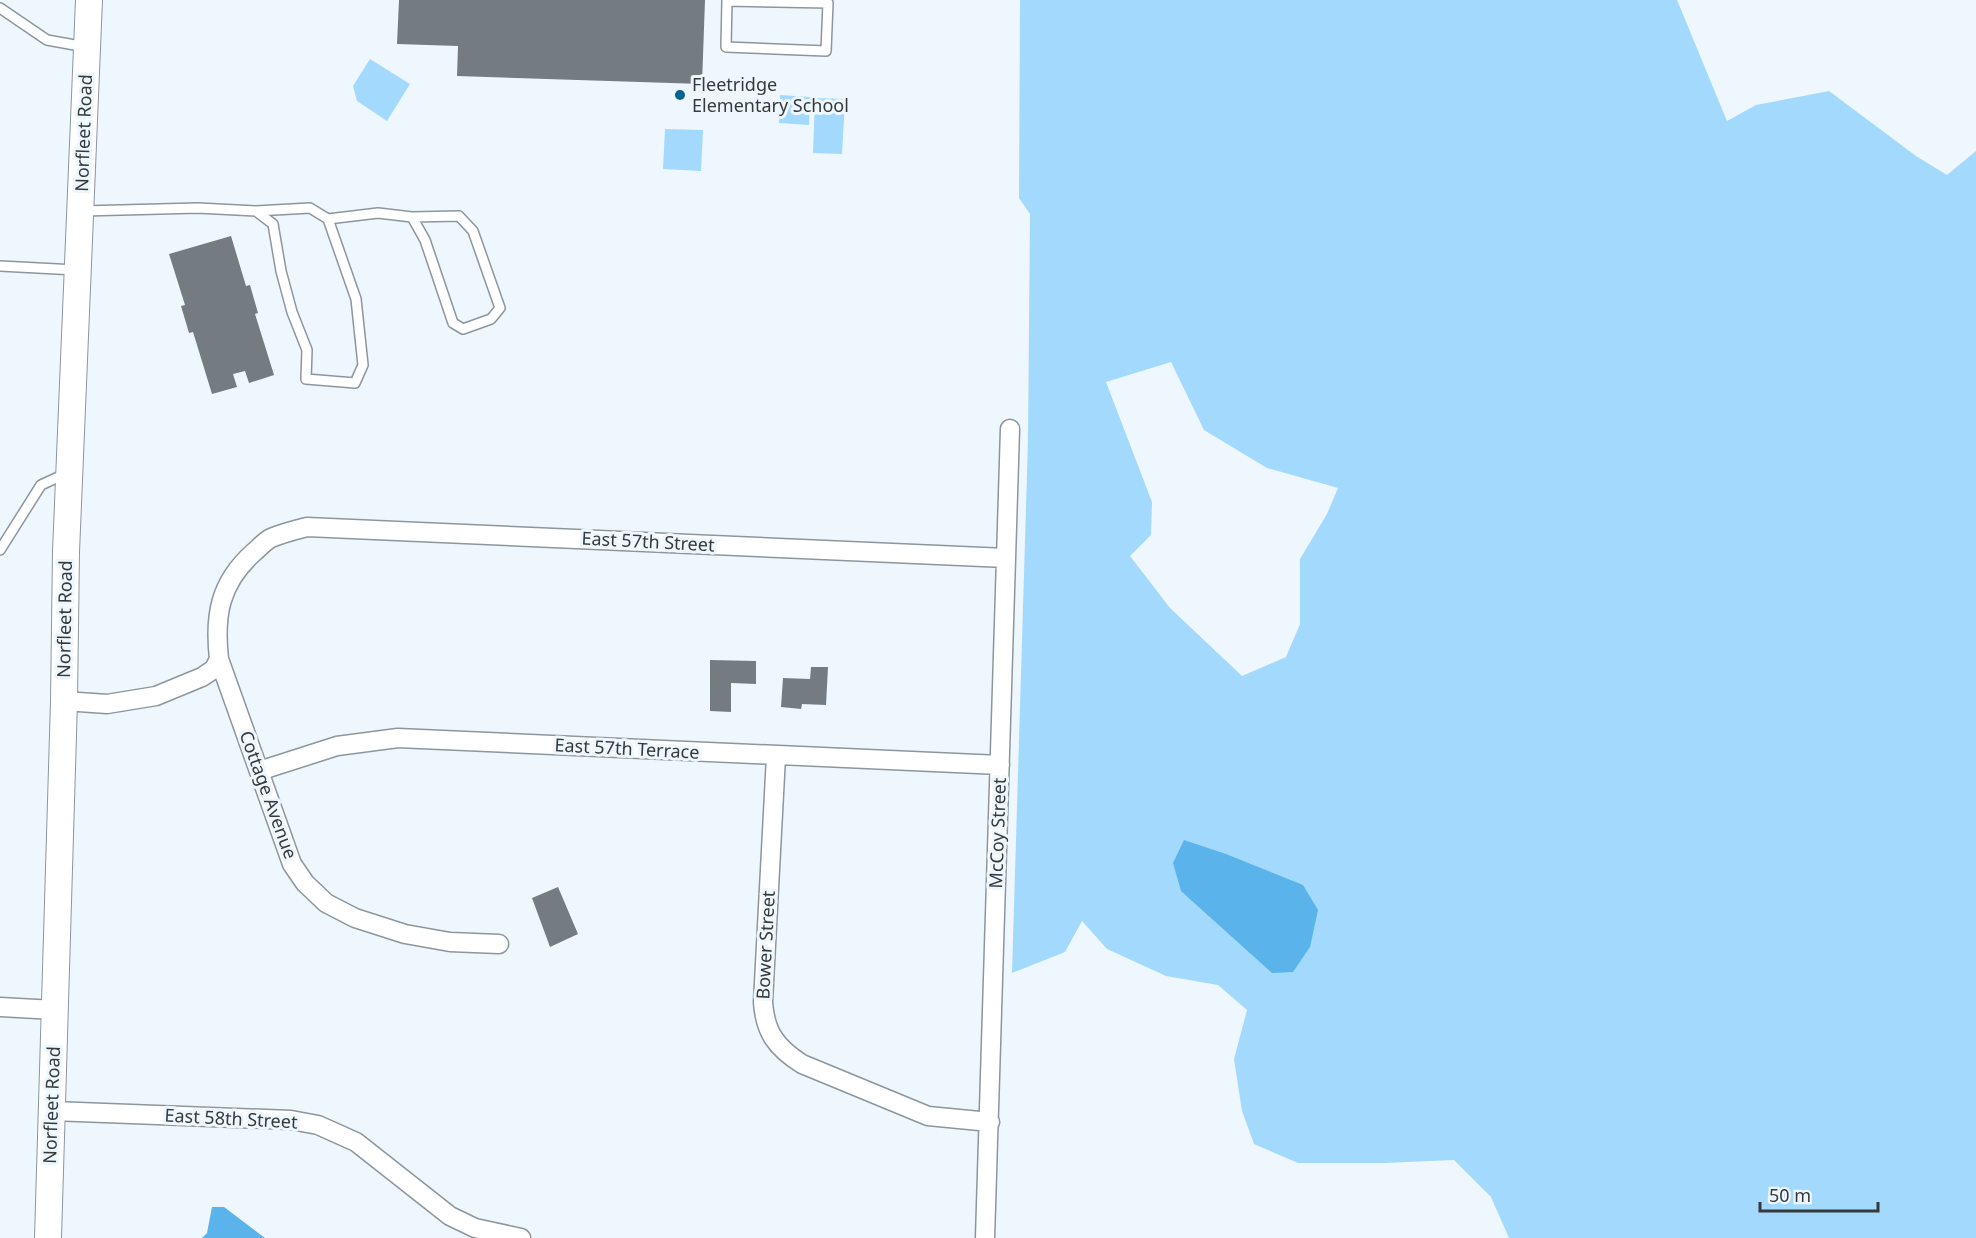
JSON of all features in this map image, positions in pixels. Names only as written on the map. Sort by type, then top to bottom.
[{"type":"street","name":"Norfleet Road","points":[[48,1238],[64,701],[66,552],[89,0]]},
{"type":"street","name":"McCoy Street","points":[[985,1238],[1010,429]]},
{"type":"street","name":"East 57th Street","points":[[290,532],[307,526],[1006,558]]},
{"type":"street","name":"Cottage Avenue","points":[[290,532],[269,539],[239,566],[225,590],[218,612],[216,635],[219,659],[292,864],[305,883],[326,903],[355,918],[405,934],[450,942],[499,944]]},
{"type":"street","points":[[64,701],[107,704],[156,696],[208,673],[214,669],[219,659]]},
{"type":"street","name":"East 57th Terrace","points":[[259,771],[337,746],[398,738],[1000,765]]},
{"type":"street","name":"Bower Street","points":[[776,756],[763,1002],[764,1016],[771,1036],[784,1052],[802,1064],[928,1116],[990,1122]]},
{"type":"street","points":[[0,1007],[55,1010]]},
{"type":"street","name":"East 58th Street","points":[[52,1111],[291,1120],[318,1125],[356,1142],[450,1216],[475,1228],[521,1238]]},
{"type":"lane","points":[[727,1],[828,3],[826,51],[726,47],[727,1]]},
{"type":"lane","points":[[0,8],[47,40],[87,47]]},
{"type":"lane","points":[[80,211],[198,208],[256,211],[310,208],[328,219],[378,213],[412,217],[459,216],[473,231],[500,308],[491,320],[463,329],[453,323],[425,240],[412,217]]},
{"type":"lane","points":[[256,211],[273,224],[281,271],[292,312],[307,350],[306,379],[355,383],[363,365],[356,299],[328,219]]},
{"type":"lane","points":[[0,266],[78,270]]},
{"type":"lane","points":[[0,550],[41,485],[69,472]]},
{"type":"shaded area","points":[[1020,0],[1677,0],[1727,121],[1756,105],[1829,91],[1916,156],[1947,175],[1976,151],[1976,1238],[1509,1238],[1491,1197],[1454,1160],[1298,1163],[1254,1144],[1242,1111],[1234,1059],[1247,1010],[1218,985],[1166,976],[1107,949],[1082,921],[1065,952],[1012,973],[1028,441],[1030,214],[1019,198]],"holes":[[[1171,362],[1204,430],[1267,468],[1338,488],[1327,514],[1300,559],[1300,624],[1286,657],[1242,676],[1170,608],[1130,556],[1151,535],[1152,502],[1106,382]]]},
{"type":"shaded area","points":[[370,59],[410,84],[387,121],[357,101],[353,86]]},
{"type":"shaded area","points":[[780,95],[810,97],[809,125],[779,123]]},
{"type":"shaded area","points":[[815,98],[845,99],[842,154],[813,153]]},
{"type":"shaded area","points":[[665,129],[703,130],[701,171],[663,169]]},
{"type":"shaded area","points":[[1184,840],[1303,885],[1318,910],[1310,947],[1293,972],[1272,973],[1181,891],[1173,863]]},
{"type":"shaded area","points":[[212,1207],[224,1207],[265,1238],[202,1238],[207,1233]]},
{"type":"building","points":[[399,0],[705,0],[702,84],[457,76],[458,46],[397,44]]},
{"type":"building","points":[[231,236],[246,286],[250,285],[258,313],[255,314],[274,375],[249,383],[245,371],[233,374],[237,387],[212,394],[193,332],[189,333],[181,306],[185,305],[169,254]]},
{"type":"building","points":[[710,660],[756,661],[756,684],[731,683],[731,712],[710,711]]},
{"type":"building","points":[[811,667],[828,667],[826,705],[802,704],[801,709],[781,707],[783,678],[810,679]]},
{"type":"building","points":[[558,887],[578,934],[550,947],[532,898]]},
{"type":"place","name":"Fleetridge Elementary School","points":[[680,95]]}]
